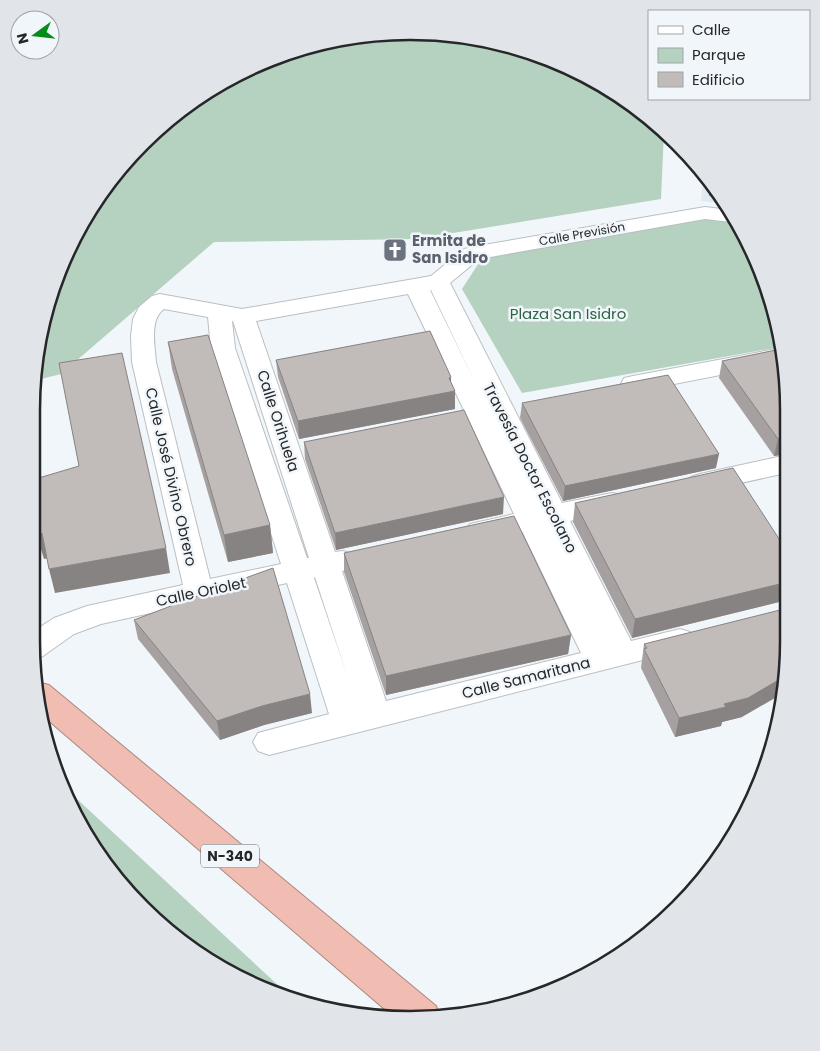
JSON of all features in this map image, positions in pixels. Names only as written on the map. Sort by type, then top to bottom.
[{"type":"highway","name":"N-340","points":[[45,700],[414,1011]]},
{"type":"street","name":"Calle Previsión","points":[[426,284],[472,254],[705,213],[724,215]]},
{"type":"street","points":[[361,718],[297,570],[223,348],[231,314],[426,284]]},
{"type":"street","name":"Travesía Doctor Escolano","points":[[426,284],[611,657]]},
{"type":"street","name":"Calle José Divino Obrero","points":[[198,592],[144,362],[142,338],[144,321],[147,310],[153,304],[170,302],[231,314]]},
{"type":"street","name":"Calle Orihuela","points":[[231,314],[298,450],[361,718]]},
{"type":"street","points":[[608,389],[776,356]]},
{"type":"street","points":[[670,489],[780,470]]},
{"type":"street","points":[[452,537],[641,495]]},
{"type":"street","name":"Calle Oriolet","points":[[40,642],[64,626],[97,614],[365,556]]},
{"type":"street","name":"Calle Samaritana","points":[[269,742],[708,633]]},
{"type":"shaded area","points":[[703,184],[717,203],[701,201]]},
{"type":"green space","points":[[410,40],[458,43],[482,47],[529,60],[574,78],[616,102],[664,141],[661,199],[416,239],[214,242],[61,374],[42,379],[47,338],[68,268],[102,204],[148,148],[185,116],[204,102],[268,68],[314,53],[362,43]]},
{"type":"green space","name":"Plaza San Isidro","points":[[708,218],[728,221],[752,268],[767,314],[775,348],[522,393],[462,289],[482,258]]},
{"type":"green space","points":[[74,796],[280,987],[246,973],[204,949],[148,903],[102,847]]},
{"type":"building","points":[[430,331],[451,377],[449,378],[455,391],[298,421],[276,360]]},
{"type":"building","points":[[208,335],[270,525],[224,535],[168,342]]},
{"type":"building","points":[[775,350],[779,386],[780,439],[778,439],[722,361]]},
{"type":"building","points":[[122,353],[166,548],[49,569],[42,533],[40,533],[40,478],[79,466],[59,363]]},
{"type":"building","points":[[668,375],[719,454],[565,486],[522,403]]},
{"type":"building","points":[[464,410],[504,497],[335,533],[304,442]]},
{"type":"building","points":[[733,468],[780,540],[780,584],[635,619],[575,503]]},
{"type":"building","points":[[514,516],[571,635],[386,676],[344,553]]},
{"type":"building","points":[[273,568],[310,694],[262,706],[217,721],[134,620],[205,593],[238,586],[237,581]]},
{"type":"building","points":[[780,610],[778,681],[748,698],[724,704],[726,707],[679,718],[644,649],[647,648],[644,644]]},
{"type":"place","name":"Ermita de San Isidro","points":[[395,250]]}]
